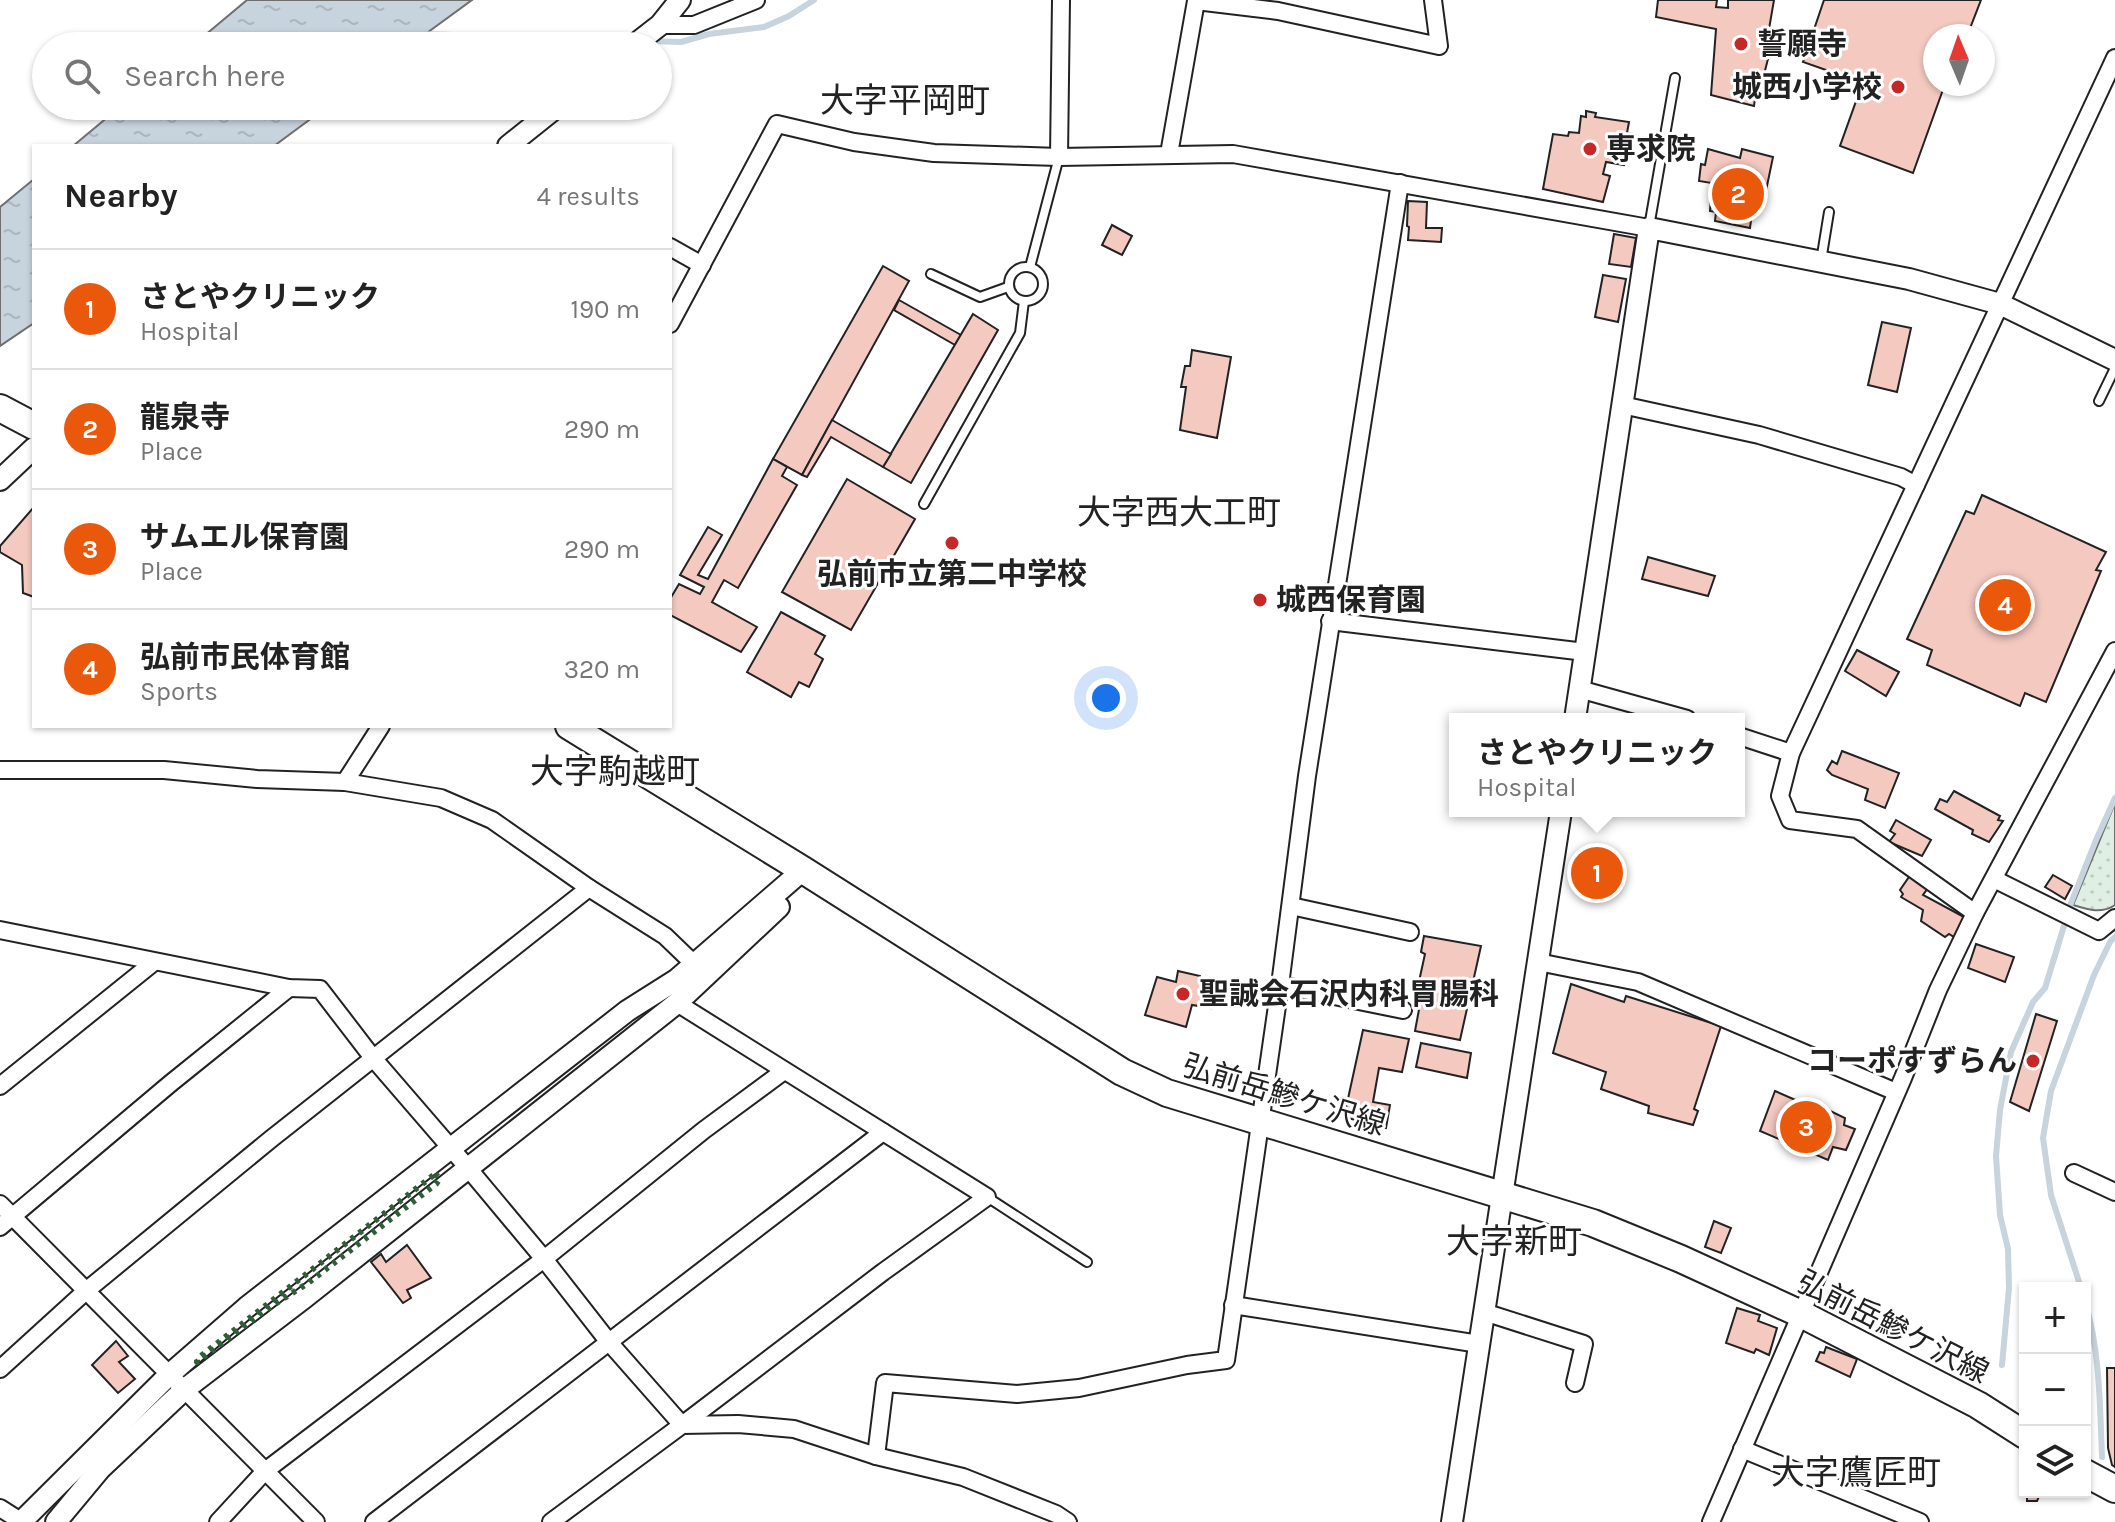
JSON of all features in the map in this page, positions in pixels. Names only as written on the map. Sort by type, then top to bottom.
[{"type":"main road","points":[[0,408],[32,433]]},
{"type":"main road","name":"弘前岳鰺ケ沢線","points":[[572,728],[1122,1072],[1167,1093],[1260,1123],[1593,1223],[1801,1314],[1978,1405],[2019,1431]]},
{"type":"main road","points":[[2091,1476],[2115,1489]]},
{"type":"street","points":[[651,32],[680,0]]},
{"type":"street","points":[[660,25],[694,25],[756,0]]},
{"type":"street","points":[[1059,157],[1061,0]]},
{"type":"street","points":[[1169,154],[1196,1],[1278,11],[1439,46],[1433,0]]},
{"type":"street","points":[[1975,913],[1857,829],[1790,820],[1780,796],[1791,753],[2115,58]]},
{"type":"street","points":[[510,144],[540,120]]},
{"type":"street","points":[[672,320],[777,124],[854,142],[934,153],[1059,157],[1233,154],[1400,183],[1909,279],[2000,304],[2115,360]]},
{"type":"street","points":[[876,1456],[885,1383],[1017,1394],[1079,1388],[1226,1360],[1330,621],[1400,183]]},
{"type":"street","points":[[1576,713],[1649,228]]},
{"type":"street","points":[[672,248],[702,265]]},
{"type":"street","points":[[1622,405],[1759,435],[1901,477],[1916,485]]},
{"type":"street","points":[[0,480],[32,433]]},
{"type":"street","points":[[1330,621],[1585,652]]},
{"type":"street","points":[[1711,1522],[1938,990],[1975,913],[2115,651]]},
{"type":"street","points":[[1579,689],[1665,713]]},
{"type":"street","points":[[345,782],[380,728]]},
{"type":"street","points":[[1745,738],[1791,753]]},
{"type":"street","points":[[0,770],[164,770],[257,779],[345,782],[441,798],[492,820],[589,888],[665,936],[693,963]]},
{"type":"street","points":[[1452,1522],[1560,817]]},
{"type":"street","points":[[0,1508],[21,1522],[170,1374],[247,1307],[627,1011],[676,980],[803,870]]},
{"type":"street","points":[[56,1522],[100,1469],[185,1389],[677,1003],[778,908],[803,870]]},
{"type":"street","points":[[1994,879],[2099,931],[2115,918]]},
{"type":"street","points":[[0,1369],[87,1290],[589,888]]},
{"type":"street","points":[[1291,906],[1410,932]]},
{"type":"street","points":[[0,930],[289,988],[320,989],[373,1058],[544,1259],[608,1341],[682,1425],[738,1424],[794,1429],[876,1456],[963,1477],[1056,1514],[1068,1522]]},
{"type":"street","points":[[0,1086],[154,962]]},
{"type":"street","points":[[1538,962],[1638,982],[1896,1092]]},
{"type":"street","points":[[1280,985],[1403,1010]]},
{"type":"street","points":[[289,988],[4,1216],[87,1290],[316,1522]]},
{"type":"street","points":[[551,1522],[987,1197],[677,1003]]},
{"type":"street","points":[[218,1522],[265,1471],[784,1071]]},
{"type":"street","points":[[374,1522],[883,1132]]},
{"type":"street","points":[[2074,1173],[2115,1192]]},
{"type":"street","points":[[1233,1305],[1479,1344]]},
{"type":"street","points":[[1484,1312],[1584,1344],[1575,1383]]},
{"type":"street","points":[[1742,1449],[1920,1522]]},
{"type":"lane","points":[[1649,228],[1675,78]]},
{"type":"lane","points":[[1030,267],[1059,157]]},
{"type":"lane","points":[[1821,262],[1829,212]]},
{"type":"lane","points":[[1024,267],[1039,273],[1043,284],[1039,295],[1024,301],[1014,297],[1008,287],[1014,271],[1024,267]]},
{"type":"lane","points":[[931,274],[980,297],[1008,287]]},
{"type":"lane","points":[[924,504],[1020,333],[1024,301]]},
{"type":"lane","points":[[2099,401],[2115,368]]},
{"type":"lane","points":[[987,1197],[1087,1262]]},
{"type":"green space","points":[[2115,803],[2115,905],[2090,910],[2073,905]]},
{"type":"water","points":[[247,0],[472,0],[428,32],[209,32]]},
{"type":"water","points":[[104,120],[309,120],[277,144],[75,144]]},
{"type":"water","points":[[32,181],[32,324],[0,346],[0,207]]},
{"type":"building","name":"誓願寺","points":[[1658,0],[1717,0],[1716,7],[1728,8],[1728,0],[1774,0],[1764,58],[1768,59],[1761,86],[1757,84],[1754,106],[1711,95],[1716,29],[1656,17]]},
{"type":"building","name":"城西小学校","points":[[1824,0],[1981,0],[1972,24],[1923,24],[1923,96],[1941,96],[1913,173],[1840,146],[1860,90],[1841,83],[1843,76],[1803,62]]},
{"type":"building","name":"専求院","points":[[1586,111],[1596,113],[1595,117],[1629,122],[1627,133],[1634,134],[1624,165],[1606,162],[1603,174],[1610,176],[1603,202],[1543,189],[1553,134],[1568,136],[1569,132],[1579,133],[1581,116],[1586,117]]},
{"type":"building","points":[[1708,149],[1740,158],[1742,149],[1773,157],[1763,205],[1753,205],[1750,228],[1715,221],[1716,212],[1710,211],[1712,183],[1699,181],[1701,164],[1705,165]]},
{"type":"building","points":[[1408,201],[1427,202],[1426,228],[1442,228],[1441,242],[1408,240]]},
{"type":"building","points":[[1112,225],[1132,236],[1122,255],[1102,245]]},
{"type":"building","points":[[1614,234],[1636,238],[1631,267],[1609,264]]},
{"type":"building","points":[[883,266],[909,281],[802,475],[773,459]]},
{"type":"building","points":[[1603,275],[1626,279],[1618,322],[1595,317]]},
{"type":"building","points":[[899,300],[961,335],[955,345],[894,310]]},
{"type":"building","points":[[973,314],[998,330],[911,483],[883,467]]},
{"type":"building","points":[[1882,322],[1911,328],[1897,392],[1868,385]]},
{"type":"building","points":[[1192,350],[1231,357],[1217,438],[1180,430],[1186,387],[1181,387],[1185,366],[1190,366]]},
{"type":"building","points":[[832,420],[891,454],[883,467],[831,437],[807,477],[802,475]]},
{"type":"building","points":[[773,459],[787,467],[782,476],[797,485],[738,588],[724,580],[712,602],[757,627],[741,652],[672,616],[672,596],[679,584],[700,594],[704,587],[680,575],[708,527],[722,535],[698,575],[708,579]]},
{"type":"building","points":[[847,479],[915,519],[851,630],[782,592]]},
{"type":"building","points":[[1982,495],[2106,552],[2096,570],[2101,571],[2046,702],[2025,693],[2020,706],[1927,665],[1932,650],[1907,639],[1966,511],[1974,514]]},
{"type":"building","points":[[32,509],[32,596],[23,593],[22,565],[0,552],[0,546]]},
{"type":"building","points":[[1648,557],[1715,576],[1708,596],[1642,579]]},
{"type":"building","points":[[781,612],[825,636],[815,654],[823,659],[809,687],[799,682],[791,697],[747,672]]},
{"type":"building","points":[[1857,650],[1899,672],[1886,696],[1845,671]]},
{"type":"building","points":[[1842,751],[1899,773],[1885,808],[1865,800],[1868,789],[1832,775],[1827,770],[1832,761],[1837,764]]},
{"type":"building","points":[[1954,791],[2000,816],[1998,820],[2003,821],[1989,842],[1935,809],[1940,799],[1947,802]]},
{"type":"building","points":[[1896,820],[1931,840],[1922,856],[1889,842],[1895,834],[1890,831]]},
{"type":"building","points":[[1911,874],[1928,888],[1923,895],[1964,917],[1954,937],[1949,934],[1945,937],[1921,921],[1923,910],[1901,897],[1903,894],[1900,890]]},
{"type":"building","points":[[2053,875],[2072,886],[2065,899],[2045,887]]},
{"type":"building","points":[[1424,936],[1481,946],[1460,1040],[1415,1031],[1423,988],[1418,986],[1425,954],[1421,952]]},
{"type":"building","points":[[1976,944],[2014,957],[2005,982],[1968,968]]},
{"type":"building","name":"聖誠会石沢内科胃腸科","points":[[1178,971],[1217,983],[1211,1008],[1192,1005],[1186,1027],[1145,1015],[1157,977],[1176,982]]},
{"type":"building","points":[[1571,984],[1624,1002],[1626,996],[1721,1026],[1694,1109],[1698,1111],[1693,1125],[1648,1113],[1649,1106],[1601,1089],[1606,1072],[1553,1053]]},
{"type":"building","name":"コーポすずらん","points":[[2036,1014],[2057,1021],[2029,1111],[2010,1102]]},
{"type":"building","points":[[1363,1030],[1409,1039],[1402,1072],[1379,1068],[1373,1102],[1390,1105],[1386,1128],[1344,1117]]},
{"type":"building","points":[[1421,1043],[1471,1053],[1467,1078],[1416,1067]]},
{"type":"building","points":[[1775,1091],[1845,1118],[1844,1125],[1855,1129],[1846,1150],[1833,1147],[1828,1160],[1760,1131]]},
{"type":"building","points":[[1714,1221],[1731,1228],[1721,1253],[1705,1247]]},
{"type":"building","points":[[407,1245],[431,1278],[407,1290],[411,1298],[403,1303],[371,1262],[381,1254],[386,1262]]},
{"type":"building","points":[[1737,1308],[1760,1315],[1758,1321],[1777,1328],[1769,1355],[1726,1343]]},
{"type":"building","points":[[116,1341],[128,1356],[119,1362],[135,1379],[118,1393],[92,1365]]},
{"type":"building","points":[[1826,1347],[1857,1359],[1850,1377],[1816,1361]]},
{"type":"building","points":[[2107,1368],[2115,1368],[2115,1467],[2108,1448]]},
{"type":"waterway","points":[[672,42],[764,27],[814,0]]},
{"type":"waterway","points":[[2002,1365],[2009,1288],[2008,1249],[2000,1215],[1996,1156],[2000,1110],[2011,1052],[2033,1002],[2045,988],[2071,903],[2115,798]]},
{"type":"waterway","points":[[2079,1282],[2051,1195],[2043,1138],[2051,1091],[2094,975],[2115,937]]},
{"type":"waterway","points":[[2091,1326],[2100,1399],[2102,1457]]},
{"type":"hedge","points":[[435,1174],[440,1178],[436,1184],[308,1283],[264,1311],[197,1362],[435,1174]]},
{"type":"place","name":"誓願寺","points":[[1741,44]]},
{"type":"place","name":"城西小学校","points":[[1898,87]]},
{"type":"place","name":"専求院","points":[[1590,149]]},
{"type":"place","name":"龍泉寺","points":[[1738,194]]},
{"type":"place","name":"弘前市立第二中学校","points":[[952,543]]},
{"type":"place","name":"城西保育園","points":[[1260,600]]},
{"type":"place","name":"弘前市民体育館","points":[[2005,605]]},
{"type":"place","name":"さとやクリニック","points":[[1597,873]]},
{"type":"place","name":"聖誠会石沢内科胃腸科","points":[[1183,994]]},
{"type":"place","name":"コーポすずらん","points":[[2033,1061]]},
{"type":"place","name":"サムエル保育園","points":[[1806,1127]]},
{"type":"district","name":"大字平岡町","points":[[905,101]]},
{"type":"district","name":"大字西大工町","points":[[1179,513]]},
{"type":"district","name":"大字駒越町","points":[[615,772]]},
{"type":"district","name":"大字新町","points":[[1514,1242]]},
{"type":"district","name":"大字鷹匠町","points":[[1856,1473]]}]
